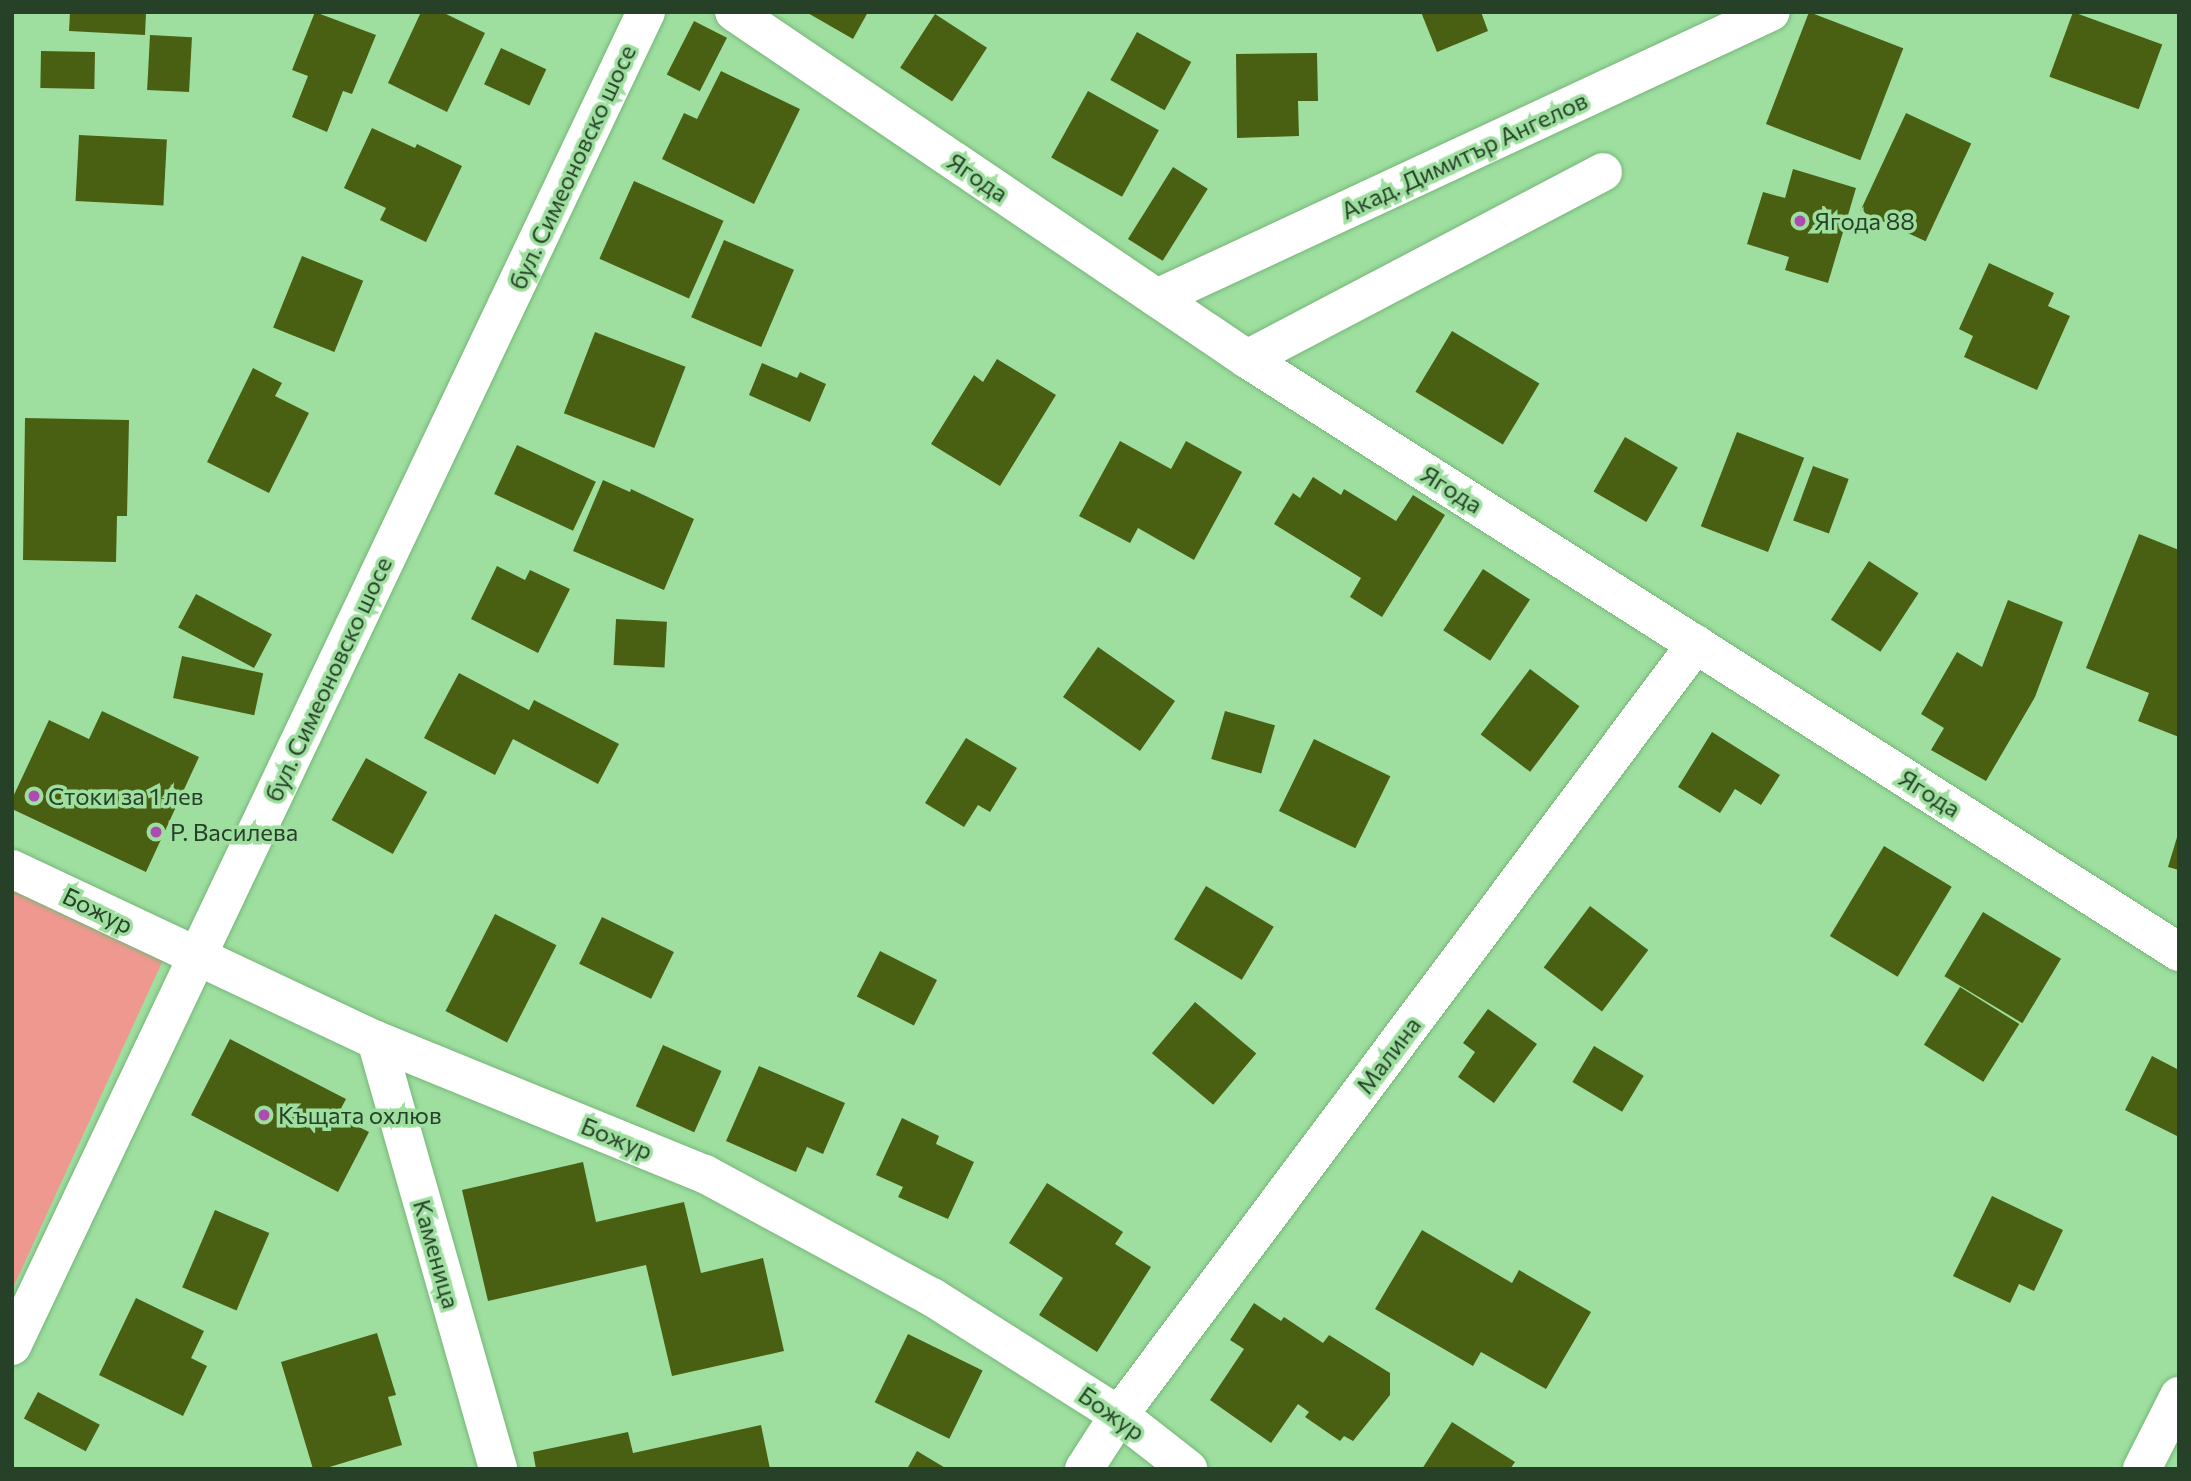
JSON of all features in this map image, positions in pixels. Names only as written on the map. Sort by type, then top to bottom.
[{"type":"street","name":"бул. Симеоновско шосе","points":[[12,1346],[646,12]]},
{"type":"street","name":"Ягода","points":[[734,12],[1247,359],[2179,951]]},
{"type":"street","name":"Акад. Димитър Ангелов","points":[[1157,298],[1771,12]]},
{"type":"street","points":[[1247,359],[1603,172]]},
{"type":"street","name":"Малина","points":[[1084,1469],[1119,1415],[1696,644]]},
{"type":"street","name":"Божур","points":[[12,869],[376,1040],[705,1174],[932,1297],[1119,1415],[1188,1469]]},
{"type":"street","name":"Каменица","points":[[376,1040],[498,1469]]},
{"type":"street","points":[[2142,1469],[2179,1396]]},
{"type":"shaded area","points":[[12,890],[164,958],[12,1290]]},
{"type":"building","points":[[70,12],[146,12],[145,35],[69,31]]},
{"type":"building","points":[[315,12],[376,35],[352,94],[343,91],[327,132],[292,117],[308,76],[292,70]]},
{"type":"building","points":[[421,12],[442,12],[485,33],[447,112],[388,83]]},
{"type":"building","points":[[806,12],[868,12],[853,39]]},
{"type":"building","points":[[1421,12],[1481,12],[1488,31],[1437,52]]},
{"type":"building","points":[[1809,12],[1903,48],[1860,160],[1766,124]]},
{"type":"building","points":[[2073,12],[2162,44],[2139,109],[2049,77]]},
{"type":"building","points":[[935,14],[987,48],[952,101],[900,68]]},
{"type":"building","points":[[694,21],[727,38],[700,91],[667,74]]},
{"type":"building","points":[[1137,32],[1191,62],[1165,110],[1110,80]]},
{"type":"building","points":[[150,35],[192,37],[189,92],[147,90]]},
{"type":"building","points":[[501,48],[546,69],[529,105],[484,84]]},
{"type":"building","points":[[41,51],[95,52],[94,89],[40,88]]},
{"type":"building","points":[[1317,53],[1318,101],[1298,101],[1299,136],[1237,138],[1236,54]]},
{"type":"building","points":[[721,71],[800,109],[754,204],[662,159],[684,113],[697,119]]},
{"type":"building","points":[[1088,91],[1159,130],[1122,197],[1051,157]]},
{"type":"building","points":[[1906,113],[1971,143],[1926,241],[1860,211]]},
{"type":"building","points":[[372,128],[415,148],[417,144],[462,166],[426,242],[380,220],[386,208],[344,188]]},
{"type":"building","points":[[79,135],[167,140],[163,206],[76,201]]},
{"type":"building","points":[[1173,167],[1208,189],[1163,261],[1128,239]]},
{"type":"building","name":"Ягода 88","points":[[1793,169],[1856,188],[1828,283],[1785,270],[1789,257],[1747,244],[1763,192],[1785,198]]},
{"type":"building","points":[[634,181],[724,221],[689,299],[599,259]]},
{"type":"building","points":[[724,240],[794,270],[761,347],[691,317]]},
{"type":"building","points":[[302,256],[363,281],[334,352],[273,327]]},
{"type":"building","points":[[1989,263],[2054,293],[2048,306],[2070,316],[2037,390],[1964,357],[1973,336],[1959,329]]},
{"type":"building","points":[[1452,331],[1539,384],[1503,444],[1415,392]]},
{"type":"building","points":[[595,332],[686,367],[654,448],[564,413]]},
{"type":"building","points":[[997,359],[1056,395],[1000,486],[931,444],[974,375],[983,382]]},
{"type":"building","points":[[762,363],[797,378],[800,372],[826,384],[810,422],[749,395]]},
{"type":"building","points":[[253,368],[282,383],[275,396],[309,413],[269,493],[207,462]]},
{"type":"building","points":[[25,418],[129,420],[127,516],[117,516],[116,562],[23,560]]},
{"type":"building","points":[[1737,432],[1804,458],[1768,552],[1701,526]]},
{"type":"building","points":[[1625,437],[1678,468],[1646,522],[1594,492]]},
{"type":"building","points":[[1120,441],[1171,469],[1186,441],[1242,472],[1194,560],[1138,528],[1130,543],[1079,516]]},
{"type":"building","points":[[517,445],[596,482],[573,531],[494,494]]},
{"type":"building","points":[[1813,466],[1849,479],[1829,533],[1793,521]]},
{"type":"building","points":[[1313,477],[1341,495],[1344,489],[1396,521],[1413,495],[1445,515],[1382,617],[1350,597],[1361,578],[1274,524],[1293,493],[1300,498]]},
{"type":"building","points":[[603,480],[630,492],[631,489],[694,519],[664,590],[573,551]]},
{"type":"building","points":[[2139,534],[2179,550],[2179,737],[2138,721],[2149,693],[2086,668]]},
{"type":"building","points":[[1869,561],[1918,593],[1880,652],[1831,620]]},
{"type":"building","points":[[497,566],[525,580],[530,570],[570,589],[538,653],[471,619]]},
{"type":"building","points":[[1483,569],[1530,599],[1490,661],[1443,630]]},
{"type":"building","points":[[196,594],[272,634],[254,668],[178,628]]},
{"type":"building","points":[[2008,600],[2063,622],[2035,697],[1986,781],[1931,750],[1944,728],[1921,714],[1957,652],[1982,667]]},
{"type":"building","points":[[616,619],[667,622],[665,668],[614,665]]},
{"type":"building","points":[[1098,647],[1175,701],[1140,751],[1063,697]]},
{"type":"building","points":[[182,656],[263,673],[254,715],[173,698]]},
{"type":"building","points":[[1530,669],[1580,706],[1530,772],[1481,734]]},
{"type":"building","points":[[459,673],[529,710],[534,700],[619,744],[598,784],[513,739],[495,775],[424,738]]},
{"type":"building","points":[[102,711],[199,757],[146,872],[12,809],[12,799],[49,720],[89,739]]},
{"type":"building","points":[[1225,711],[1275,725],[1261,773],[1211,759]]},
{"type":"building","points":[[1712,732],[1780,775],[1761,805],[1735,789],[1720,813],[1678,787]]},
{"type":"building","points":[[966,738],[1017,768],[990,812],[978,805],[964,827],[925,803]]},
{"type":"building","points":[[1314,739],[1390,776],[1355,848],[1279,811]]},
{"type":"building","points":[[366,758],[427,792],[393,854],[332,820]]},
{"type":"building","points":[[2179,834],[2179,870],[2168,867]]},
{"type":"building","points":[[1884,846],[1952,887],[1898,977],[1830,936]]},
{"type":"building","points":[[1206,886],[1274,927],[1242,980],[1174,939]]},
{"type":"building","points":[[1590,906],[1648,950],[1602,1011],[1544,967]]},
{"type":"building","points":[[1983,912],[2061,959],[2022,1023],[1944,976]]},
{"type":"building","points":[[495,914],[556,945],[507,1042],[446,1011]]},
{"type":"building","points":[[602,917],[674,952],[651,999],[579,964]]},
{"type":"building","points":[[880,951],[937,980],[914,1025],[857,996]]},
{"type":"building","points":[[1960,987],[2019,1024],[1983,1082],[1924,1045]]},
{"type":"building","points":[[1195,1002],[1256,1053],[1213,1105],[1152,1053]]},
{"type":"building","points":[[1488,1009],[1537,1044],[1494,1103],[1458,1077],[1475,1052],[1463,1043]]},
{"type":"building","name":"Къщата охлюв","points":[[230,1039],[346,1099],[337,1116],[369,1132],[338,1192],[191,1115]]},
{"type":"building","points":[[663,1045],[721,1071],[694,1132],[636,1106]]},
{"type":"building","points":[[1594,1046],[1644,1076],[1622,1112],[1572,1082]]},
{"type":"building","points":[[2152,1056],[2179,1070],[2179,1137],[2125,1110]]},
{"type":"building","points":[[759,1066],[845,1103],[823,1154],[807,1147],[796,1172],[726,1141]]},
{"type":"building","points":[[902,1118],[939,1136],[936,1144],[974,1162],[948,1219],[898,1197],[903,1187],[876,1175]]},
{"type":"building","points":[[583,1162],[596,1222],[684,1202],[701,1273],[763,1258],[784,1351],[672,1376],[646,1265],[488,1301],[462,1190]]},
{"type":"building","points":[[1047,1183],[1123,1232],[1115,1244],[1151,1267],[1097,1352],[1039,1315],[1063,1278],[1009,1243]]},
{"type":"building","points":[[1992,1196],[2063,1230],[2034,1291],[2019,1284],[2010,1303],[1953,1276]]},
{"type":"building","points":[[215,1210],[269,1233],[236,1310],[182,1287]]},
{"type":"building","points":[[1422,1230],[1512,1283],[1519,1270],[1591,1312],[1546,1389],[1481,1352],[1473,1366],[1375,1309]]},
{"type":"building","points":[[136,1298],[204,1331],[191,1358],[207,1366],[183,1416],[99,1375]]},
{"type":"building","points":[[1254,1303],[1281,1321],[1284,1317],[1323,1343],[1329,1335],[1390,1373],[1390,1395],[1353,1441],[1344,1436],[1340,1441],[1305,1417],[1309,1412],[1298,1404],[1271,1443],[1210,1400],[1244,1349],[1230,1340]]},
{"type":"building","points":[[377,1333],[396,1395],[388,1397],[402,1445],[323,1469],[313,1469],[281,1362]]},
{"type":"building","points":[[908,1334],[983,1370],[949,1439],[875,1402]]},
{"type":"building","points":[[38,1392],[100,1425],[86,1451],[24,1418]]},
{"type":"building","points":[[1452,1422],[1515,1462],[1510,1469],[1422,1469]]},
{"type":"building","points":[[761,1425],[770,1469],[536,1469],[533,1452],[628,1432],[633,1453]]},
{"type":"building","points":[[917,1451],[947,1469],[907,1469]]},
{"type":"place","name":"Ягода 88","points":[[1800,221]]},
{"type":"place","name":"Стоки за 1 лев","points":[[34,796]]},
{"type":"place","name":"Р. Василева","points":[[156,832]]},
{"type":"place","name":"Къщата охлюв","points":[[264,1115]]}]
